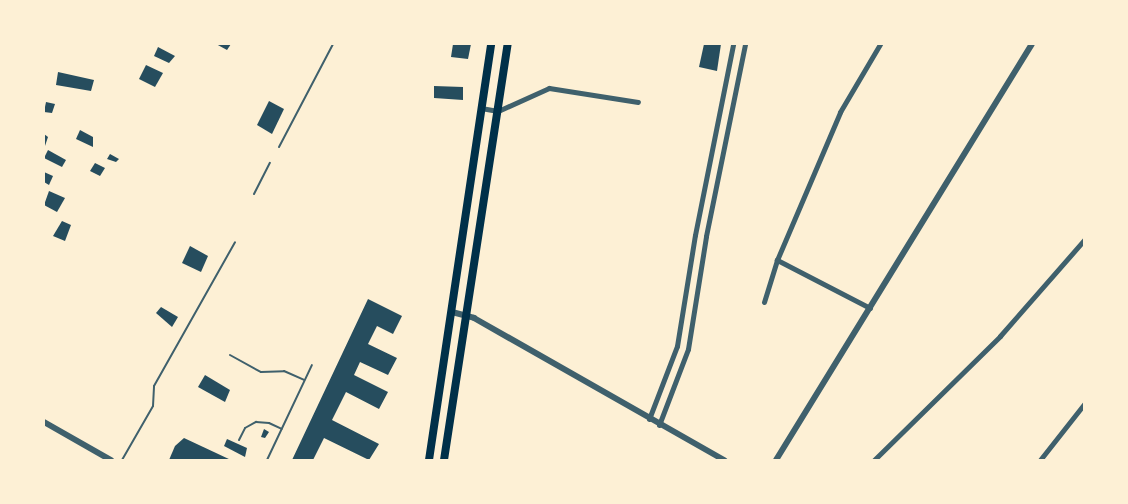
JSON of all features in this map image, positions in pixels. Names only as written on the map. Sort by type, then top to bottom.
[{"type":"highway","points":[[429,460],[452,312],[479,108],[491,44]]},
{"type":"highway","points":[[444,460],[468,317],[508,44]]},
{"type":"street","points":[[649,419],[677,346],[733,44]]},
{"type":"street","points":[[659,425],[688,349],[706,236],[745,44]]},
{"type":"street","points":[[764,302],[777,260],[840,112],[880,44]]},
{"type":"street","points":[[776,460],[1032,44]]},
{"type":"street","points":[[479,108],[498,111],[549,88],[638,102]]},
{"type":"street","points":[[874,460],[1000,336],[1084,240]]},
{"type":"street","points":[[777,260],[870,308]]},
{"type":"street","points":[[452,312],[468,317],[724,460]]},
{"type":"street","points":[[1040,460],[1084,404]]},
{"type":"street","points":[[44,422],[111,460]]},
{"type":"lane","points":[[279,147],[333,44]]},
{"type":"lane","points":[[254,194],[270,163]]},
{"type":"lane","points":[[122,460],[153,406],[154,386],[235,242]]},
{"type":"lane","points":[[230,355],[261,372],[284,371],[304,380]]},
{"type":"lane","points":[[267,460],[312,365]]},
{"type":"lane","points":[[239,440],[245,428],[256,422],[269,423],[283,430]]},
{"type":"building","points":[[216,44],[231,44],[227,50]]},
{"type":"building","points":[[453,44],[471,44],[468,59],[451,57]]},
{"type":"building","points":[[704,44],[721,44],[717,71],[699,67]]},
{"type":"building","points":[[158,47],[175,56],[169,63],[154,56]]},
{"type":"building","points":[[146,65],[163,73],[155,87],[139,79]]},
{"type":"building","points":[[58,72],[94,80],[91,91],[56,85]]},
{"type":"building","points":[[434,86],[463,87],[463,100],[434,98]]},
{"type":"building","points":[[269,101],[284,109],[272,134],[257,125]]},
{"type":"building","points":[[46,102],[55,104],[52,113],[44,112]]},
{"type":"building","points":[[80,130],[93,137],[93,147],[76,139]]},
{"type":"building","points":[[44,134],[48,137],[44,149]]},
{"type":"building","points":[[48,150],[66,160],[62,167],[44,158]]},
{"type":"building","points":[[110,154],[119,159],[116,162],[107,159]]},
{"type":"building","points":[[95,163],[105,168],[100,176],[90,171]]},
{"type":"building","points":[[44,172],[53,176],[49,185],[44,182]]},
{"type":"building","points":[[49,191],[65,198],[57,212],[44,205]]},
{"type":"building","points":[[62,221],[71,225],[65,241],[53,236]]},
{"type":"building","points":[[190,246],[208,256],[201,272],[182,263]]},
{"type":"building","points":[[368,299],[402,316],[393,334],[377,326],[368,344],[397,358],[388,375],[360,362],[354,375],[388,392],[379,409],[346,392],[332,420],[379,444],[369,460],[324,438],[313,460],[292,460]]},
{"type":"building","points":[[161,307],[178,317],[172,327],[156,313]]},
{"type":"building","points":[[205,375],[230,390],[225,402],[198,387]]},
{"type":"building","points":[[264,429],[269,432],[265,438],[261,437]]},
{"type":"building","points":[[184,438],[231,460],[169,460],[175,446]]},
{"type":"building","points":[[227,439],[247,448],[245,457],[224,446]]}]
